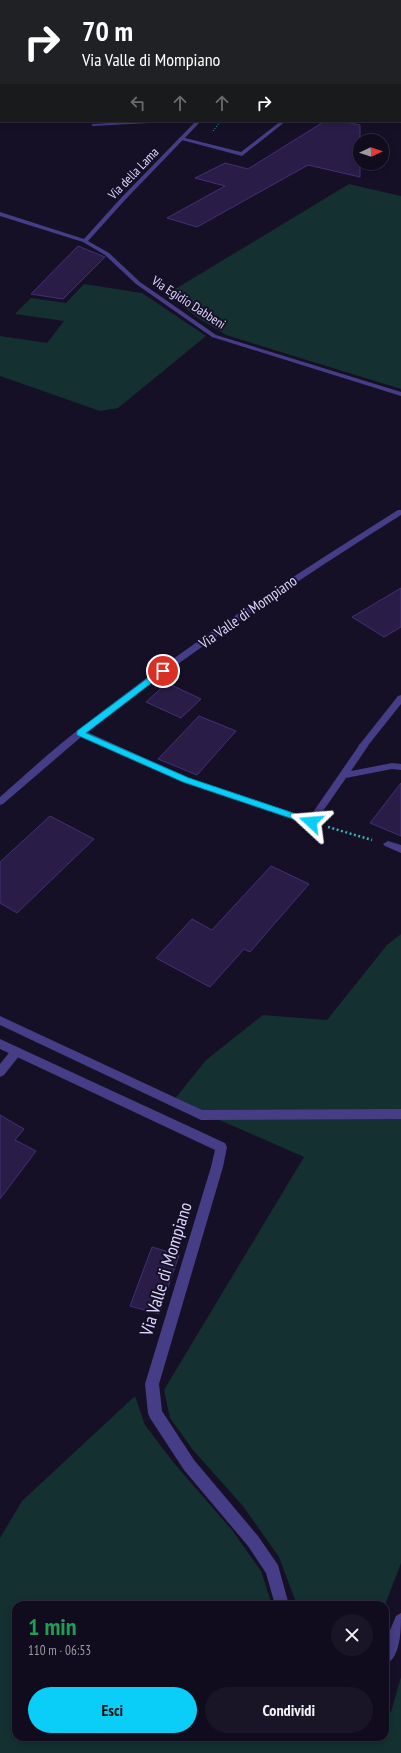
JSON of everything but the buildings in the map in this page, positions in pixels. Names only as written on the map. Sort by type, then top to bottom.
[{"type":"street","name":"Via della Lama","points":[[93,125],[149,122]]},
{"type":"street","name":"Via della Lama","points":[[85,241],[123,199],[198,122]]},
{"type":"street","points":[[181,139],[242,154],[283,122]]},
{"type":"street","name":"Via Egidio Dabbeni","points":[[0,214],[85,241],[107,254],[138,283],[214,336],[401,394]]},
{"type":"street","name":"Via Valle di Mompiano","points":[[0,802],[80,733],[163,671],[305,572],[401,512]]},
{"type":"street","points":[[80,733],[186,780],[311,822],[325,799],[344,775],[363,746],[401,698]]},
{"type":"street","points":[[344,775],[392,766],[401,767]]},
{"type":"street","points":[[388,844],[401,849]]},
{"type":"street","points":[[0,1020],[201,1115],[401,1114]]},
{"type":"street","name":"Via Valle di Mompiano","points":[[0,1044],[221,1147],[217,1168],[152,1384],[155,1413],[189,1465],[253,1541],[273,1570],[281,1601]]},
{"type":"street","points":[[0,1072],[16,1052]]},
{"type":"street","points":[[389,1650],[396,1637],[401,1621]]},
{"type":"path","points":[[311,822],[388,844]]},
{"type":"green space","points":[[349,184],[401,196],[401,389],[226,335],[198,318],[167,294]]},
{"type":"green space","points":[[84,284],[142,293],[206,336],[118,408],[100,411],[0,376],[0,336],[47,343],[64,321],[15,314],[31,298],[66,303]]},
{"type":"green space","points":[[401,934],[401,1563],[387,1601],[296,1601],[279,1557],[243,1506],[193,1450],[170,1418],[164,1390],[304,1157],[174,1100],[206,1060],[263,1015],[327,1020],[387,945]]},
{"type":"green space","points":[[135,1396],[145,1425],[173,1462],[232,1530],[261,1571],[271,1601],[12,1601],[12,1741],[389,1741],[389,1712],[391,1712],[401,1677],[401,1753],[0,1753],[0,1538],[22,1501]]},
{"type":"route","points":[[163,671],[80,733],[186,780],[311,822]]}]
